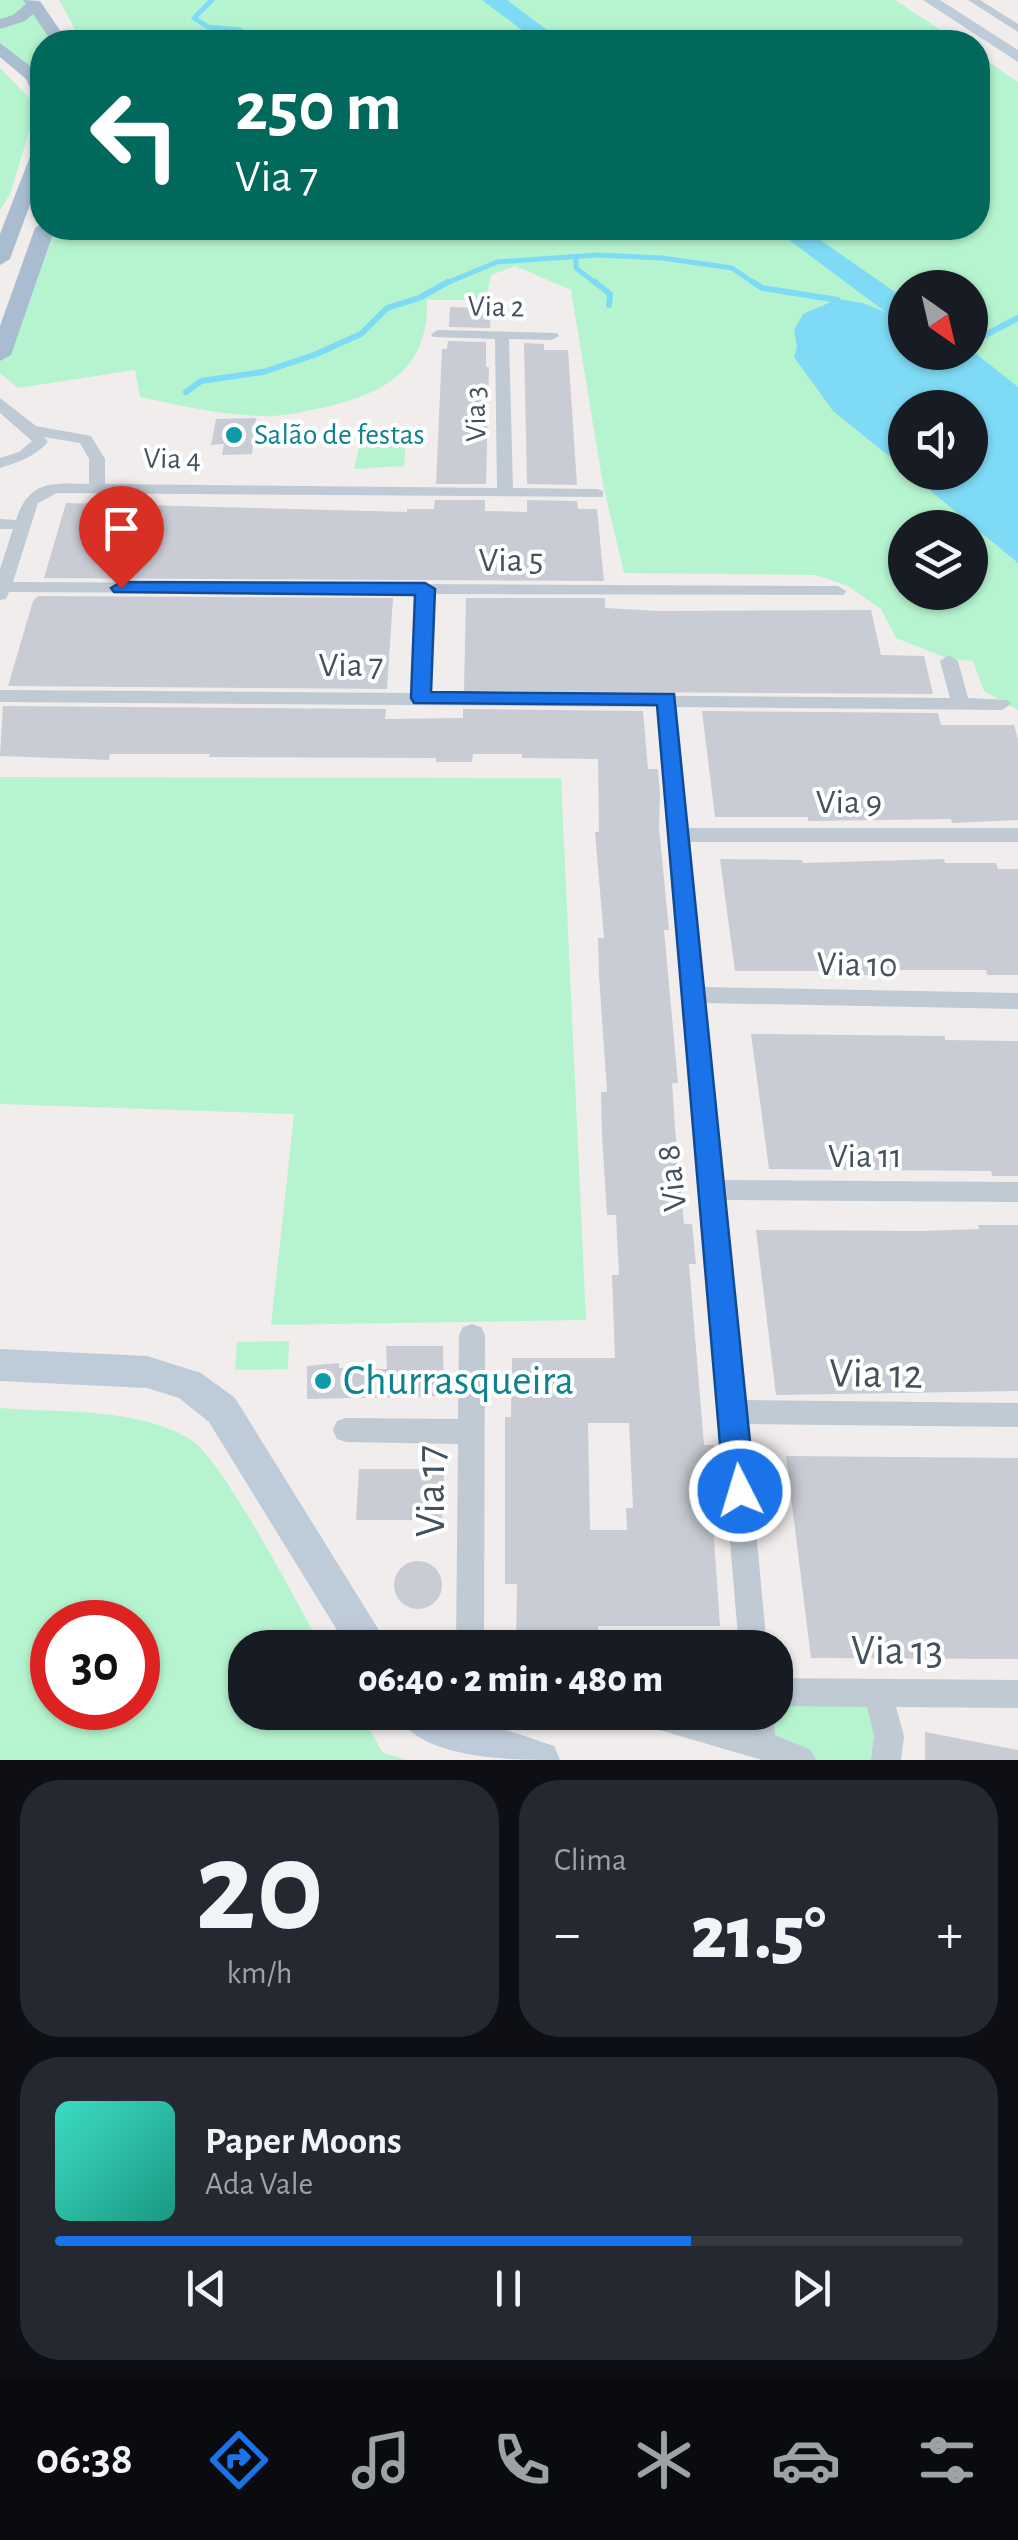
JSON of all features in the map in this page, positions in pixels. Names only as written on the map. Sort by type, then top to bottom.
[{"type":"main road","points":[[930,0],[976,30]]},
{"type":"main road","points":[[943,0],[989,30]]},
{"type":"main road","points":[[0,24],[20,18],[33,2],[52,30]]},
{"type":"main road","points":[[990,31],[1018,49]]},
{"type":"main road","points":[[990,39],[1018,57]]},
{"type":"main road","points":[[0,48],[30,74]]},
{"type":"main road","points":[[0,259],[30,180]]},
{"type":"main road","points":[[0,355],[41,240]]},
{"type":"main road","points":[[0,1365],[148,1372],[189,1384],[222,1410],[361,1630]]},
{"type":"main road","points":[[444,1730],[540,1760]]},
{"type":"street","points":[[973,0],[1018,29]]},
{"type":"street","name":"Via 2","points":[[438,334],[552,336]]},
{"type":"street","name":"Via 3","points":[[502,335],[505,492]]},
{"type":"street","points":[[0,402],[4,410],[32,430],[82,445]]},
{"type":"street","points":[[0,463],[40,442],[32,430]]},
{"type":"street","points":[[32,449],[82,445]]},
{"type":"street","points":[[82,445],[90,487]]},
{"type":"street","name":"Via 4","points":[[22,524],[32,499],[47,491],[90,487],[596,494]]},
{"type":"street","points":[[0,524],[22,524],[2,591]]},
{"type":"street","points":[[421,698],[425,589]]},
{"type":"street","name":"Via 5","points":[[2,591],[838,591]]},
{"type":"street","points":[[949,661],[960,701]]},
{"type":"street","name":"Via 7","points":[[0,696],[1002,704]]},
{"type":"street","name":"Via 8","points":[[667,699],[751,1630]]},
{"type":"street","name":"Via 9","points":[[679,835],[1018,834]]},
{"type":"street","name":"Via 10","points":[[694,994],[1018,1000]]},
{"type":"street","name":"Via 11","points":[[712,1190],[1018,1192]]},
{"type":"street","name":"Via 17","points":[[470,1630],[472,1334]]},
{"type":"street","name":"Via 12","points":[[733,1412],[1018,1416]]},
{"type":"street","points":[[346,1430],[471,1432]]},
{"type":"street","name":"Via 13","points":[[793,1692],[1018,1694]]},
{"type":"street","points":[[878,1694],[889,1736],[886,1760]]},
{"type":"street","points":[[710,1730],[800,1760]]},
{"type":"street","points":[[760,1730],[761,1745]]},
{"type":"green space","points":[[0,0],[30,0],[50,30],[30,30],[30,79],[0,50]]},
{"type":"green space","points":[[59,0],[895,0],[941,30],[75,30]]},
{"type":"green space","points":[[990,63],[1018,82],[1018,710],[984,691],[973,661],[949,659],[896,638],[881,609],[848,586],[816,575],[624,573],[603,485],[571,290],[515,266],[491,275],[486,300],[427,300],[426,324],[411,362],[382,386],[321,408],[261,416],[215,412],[140,397],[135,370],[18,388],[0,373],[0,358],[39,240],[990,240]]},
{"type":"green space","points":[[0,68],[30,99],[30,129],[10,194],[0,210]]},
{"type":"green space","points":[[407,428],[404,466],[354,469],[363,429]]},
{"type":"green space","points":[[0,777],[561,778],[586,1320],[271,1325],[294,1114],[0,1104]]},
{"type":"green space","points":[[289,1341],[288,1369],[235,1370],[237,1342]]},
{"type":"green space","points":[[0,1408],[122,1416],[190,1439],[204,1452],[240,1503],[313,1630],[228,1630],[228,1730],[370,1730],[383,1753],[408,1760],[0,1760]]},
{"type":"green space","points":[[793,1696],[871,1707],[885,1760],[801,1760],[783,1755],[768,1730],[793,1730]]},
{"type":"water","points":[[838,299],[888,313],[888,370],[976,370],[1018,403],[1018,563],[988,538],[988,510],[954,510],[930,490],[988,490],[988,390],[888,390],[888,455],[833,411],[794,357],[794,330],[803,314]]},
{"type":"building","points":[[450,307],[491,308],[490,328],[449,327]]},
{"type":"building","points":[[448,341],[486,342],[486,484],[436,484],[442,349],[447,349]]},
{"type":"building","points":[[524,343],[544,344],[544,350],[568,350],[577,485],[527,484]]},
{"type":"building","name":"Salão de festas","points":[[256,418],[252,454],[222,455],[224,444],[211,445],[216,419]]},
{"type":"building","points":[[435,500],[485,500],[485,511],[527,512],[527,500],[577,501],[578,509],[597,509],[604,581],[44,578],[66,503],[407,512],[434,509]]},
{"type":"building","points":[[38,596],[393,598],[387,689],[8,686],[33,601]]},
{"type":"building","points":[[466,598],[605,598],[605,608],[659,611],[871,610],[881,655],[924,656],[933,694],[464,691]]},
{"type":"building","points":[[3,706],[386,709],[385,719],[463,718],[463,709],[643,711],[648,769],[658,769],[659,828],[669,930],[664,930],[678,1083],[672,1083],[675,1128],[684,1224],[692,1224],[696,1264],[689,1264],[704,1445],[714,1445],[718,1495],[711,1495],[720,1626],[516,1630],[517,1584],[505,1584],[505,1417],[511,1417],[512,1358],[615,1358],[612,1275],[619,1275],[616,1215],[607,1215],[602,1135],[601,1092],[607,1092],[598,938],[604,938],[595,832],[599,832],[598,759],[473,754],[472,762],[436,762],[436,758],[110,754],[109,760],[0,756]],"holes":[[[588,1423],[629,1423],[633,1508],[626,1508],[627,1530],[590,1530]]]},
{"type":"building","points":[[702,711],[938,713],[941,725],[1014,725],[1018,740],[1018,820],[952,823],[951,819],[808,821],[808,817],[715,817]]},
{"type":"building","points":[[720,859],[803,863],[944,859],[945,863],[996,863],[998,869],[1018,869],[1018,975],[987,975],[986,970],[876,970],[877,975],[735,971]]},
{"type":"building","points":[[751,1034],[945,1036],[945,1040],[1018,1041],[1018,1176],[992,1176],[991,1171],[769,1169]]},
{"type":"building","points":[[978,1225],[1018,1225],[1018,1391],[776,1395],[756,1230],[920,1231],[979,1229]]},
{"type":"building","points":[[386,1346],[443,1346],[444,1396],[307,1399],[307,1366],[339,1363],[339,1368],[387,1369]]},
{"type":"building","points":[[786,1456],[1018,1458],[1018,1659],[811,1658]]},
{"type":"building","points":[[359,1469],[444,1469],[442,1520],[356,1520]]},
{"type":"building","points":[[418,1561],[435,1568],[442,1585],[435,1602],[418,1609],[401,1602],[394,1585],[401,1568]]},
{"type":"building","points":[[925,1732],[1018,1750],[1018,1760],[925,1760]]},
{"type":"waterway","points":[[212,0],[194,18],[208,27],[240,30]]},
{"type":"waterway","points":[[493,0],[535,30]]},
{"type":"waterway","points":[[803,240],[888,301]]},
{"type":"waterway","points":[[444,284],[497,262],[597,255],[662,258],[732,268],[757,285]]},
{"type":"waterway","points":[[576,259],[576,268],[598,285]]},
{"type":"waterway","points":[[444,284],[448,282]]},
{"type":"waterway","points":[[595,282],[610,294],[609,305]]},
{"type":"waterway","points":[[753,282],[762,288],[838,300]]},
{"type":"waterway","points":[[186,392],[201,381],[263,372],[314,355],[361,334],[387,308],[419,298],[444,284]]},
{"type":"waterway","points":[[988,334],[1018,318]]},
{"type":"waterway","points":[[977,370],[1018,403]]},
{"type":"place","name":"Salão de festas","points":[[234,435]]},
{"type":"place","name":"Churrasqueira","points":[[323,1381]]},
{"type":"route","points":[[121,588],[425,589],[421,698],[667,699],[695,1038],[740,1491]]}]
